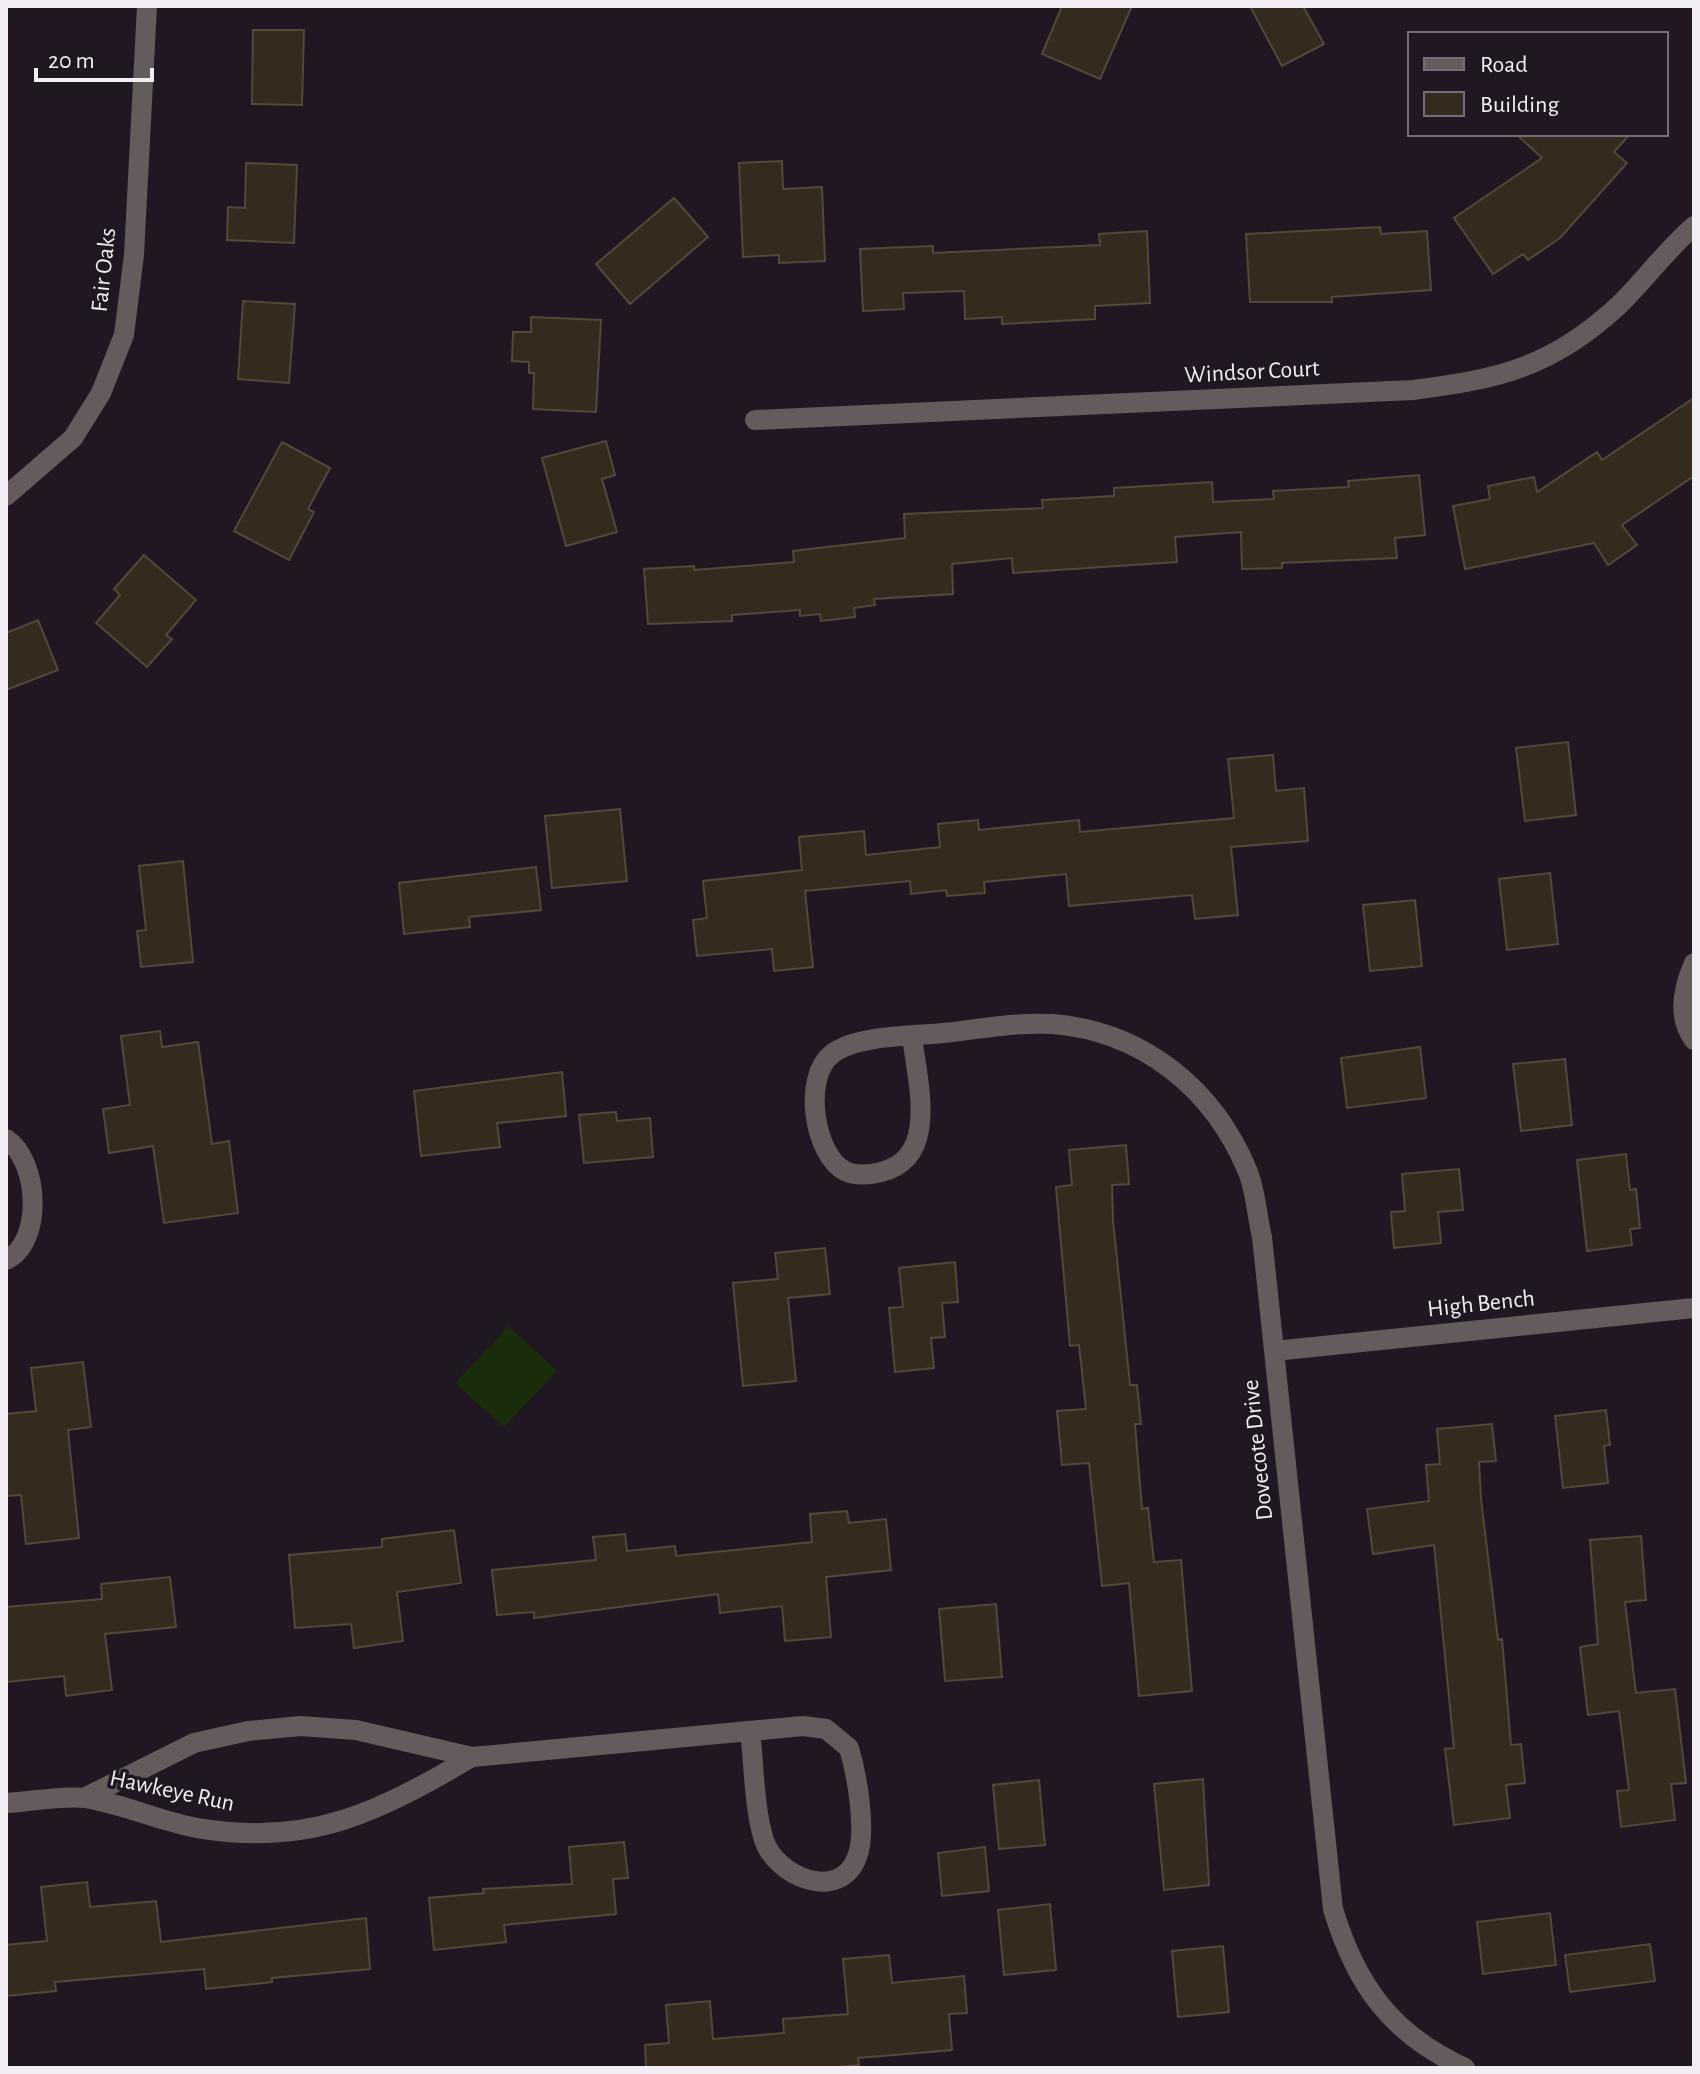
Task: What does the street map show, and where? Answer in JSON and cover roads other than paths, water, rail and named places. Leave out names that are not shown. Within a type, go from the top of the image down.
[{"type":"street","name":"Fair Oaks","points":[[6,496],[73,438],[101,393],[124,335],[134,255],[147,6]]},
{"type":"street","name":"Windsor Court","points":[[755,420],[1413,390],[1479,382],[1529,368],[1574,342],[1619,305],[1694,226]]},
{"type":"street","points":[[1694,963],[1683,989],[1684,1014],[1694,1040]]},
{"type":"street","name":"Dovecote Drive","points":[[912,1036],[920,1114],[913,1153],[898,1168],[874,1174],[848,1173],[829,1160],[820,1141],[816,1104],[819,1071],[831,1054],[856,1043],[912,1036],[1051,1024],[1095,1030],[1137,1046],[1174,1069],[1205,1099],[1230,1136],[1249,1175],[1262,1237],[1333,1909],[1345,1948],[1380,2007],[1418,2041],[1465,2068]]},
{"type":"street","points":[[6,1139],[23,1157],[33,1222],[30,1237],[21,1250],[6,1260]]},
{"type":"street","name":"High Bench","points":[[1274,1351],[1694,1308]]},
{"type":"street","name":"Hawkeye Run","points":[[84,1798],[194,1743],[248,1731],[300,1726],[356,1730],[472,1757],[803,1726],[826,1729],[849,1748],[861,1834],[858,1855],[850,1871],[836,1879],[797,1878],[773,1857],[764,1839],[750,1731]]},
{"type":"street","name":"Hawkeye Run","points":[[6,1803],[84,1798],[203,1829],[260,1833],[319,1827],[370,1813],[472,1757]]}]
